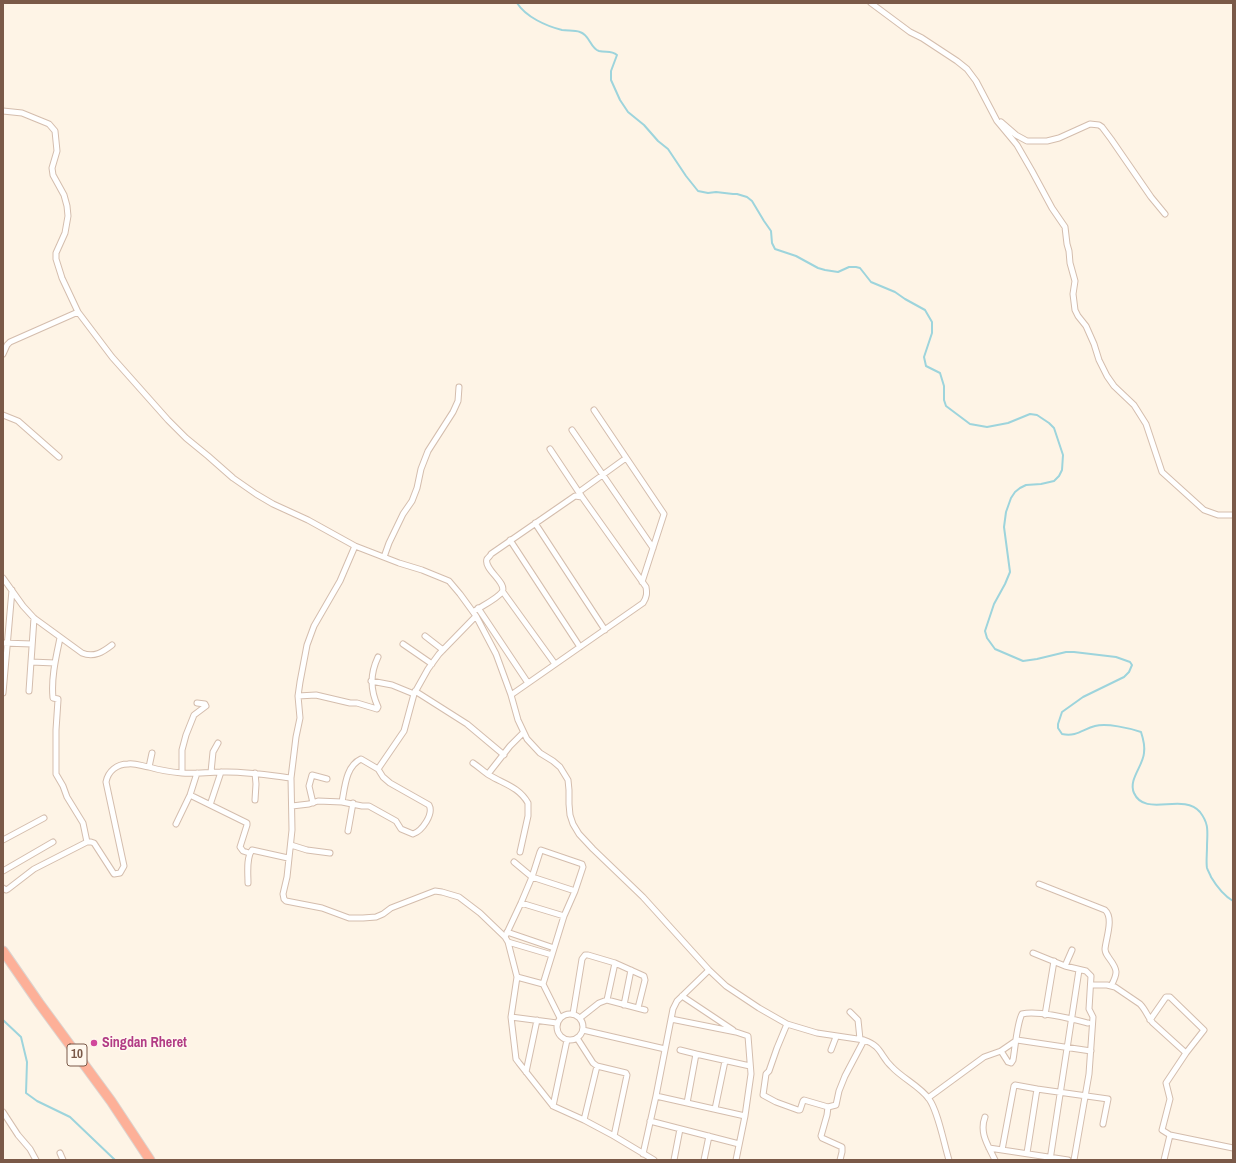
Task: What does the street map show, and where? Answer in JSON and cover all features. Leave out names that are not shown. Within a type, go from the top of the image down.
[{"type":"highway","name":"10","points":[[3,951],[111,1102],[150,1160]]},
{"type":"street","points":[[870,3],[910,32],[950,56],[967,69],[976,81],[995,116],[1017,145],[1064,227],[1070,263],[1075,281],[1073,294],[1075,310],[1086,326],[1105,372],[1114,386],[1134,406],[1146,424],[1162,472],[1204,510],[1218,515],[1233,515]]},
{"type":"street","points":[[3,111],[22,114],[49,124],[55,131],[57,151],[52,168],[53,175],[68,206],[65,234],[56,253],[56,259],[62,278],[78,312],[112,357],[168,420],[233,478],[273,504],[308,520],[355,546],[449,581],[474,614],[496,654],[511,695],[518,720],[526,739],[540,753],[560,767],[568,780],[570,815],[579,834],[643,897],[709,970],[726,986],[759,1008],[787,1024],[816,1034],[872,1042],[892,1068],[928,1098],[934,1108],[949,1160]]},
{"type":"street","points":[[995,116],[1016,135],[1027,141],[1047,141],[1059,138],[1090,124],[1099,125],[1111,138],[1151,197],[1165,214]]},
{"type":"street","points":[[3,354],[10,342],[78,312]]},
{"type":"street","points":[[384,557],[389,542],[403,514],[412,501],[417,488],[421,468],[428,451],[458,402],[459,387]]},
{"type":"street","points":[[594,410],[664,514],[642,582]]},
{"type":"street","points":[[3,415],[18,421],[59,457]]},
{"type":"street","points":[[572,430],[653,548]]},
{"type":"street","points":[[511,695],[643,603],[647,592],[646,587],[582,498],[550,449]]},
{"type":"street","points":[[578,492],[626,458]]},
{"type":"street","points":[[378,769],[404,731],[414,693],[432,664],[478,608],[498,596],[504,589],[487,562],[491,554],[570,498],[575,496],[582,498]]},
{"type":"street","points":[[535,523],[605,630]]},
{"type":"street","points":[[510,540],[580,647]]},
{"type":"street","points":[[355,546],[340,580],[314,626],[307,645],[298,696],[300,718],[291,778],[292,830],[287,877],[283,894],[284,900],[322,908],[349,918],[363,918],[376,917],[383,914],[390,908],[435,891],[442,892],[459,897],[506,934],[554,948]]},
{"type":"street","points":[[3,578],[23,606],[34,618],[82,653],[93,656],[112,645]]},
{"type":"street","points":[[3,693],[6,643],[12,590]]},
{"type":"street","points":[[502,592],[555,664]]},
{"type":"street","points":[[478,608],[528,683]]},
{"type":"street","points":[[29,691],[34,618]]},
{"type":"street","points":[[425,636],[443,650]]},
{"type":"street","points":[[60,638],[55,663],[53,696],[53,698],[58,699],[56,774],[67,797],[83,823],[87,842]]},
{"type":"street","points":[[6,643],[32,644]]},
{"type":"street","points":[[403,644],[432,664]]},
{"type":"street","points":[[298,696],[316,695],[350,703],[357,703],[377,709],[378,706],[373,694],[371,682],[378,657]]},
{"type":"street","points":[[31,662],[55,663]]},
{"type":"street","points":[[371,682],[392,685],[414,693],[467,724],[504,755]]},
{"type":"street","points":[[182,773],[182,750],[185,738],[194,715],[206,706],[205,704],[197,703]]},
{"type":"street","points":[[488,774],[523,733]]},
{"type":"street","points":[[211,772],[213,752],[218,743]]},
{"type":"street","points":[[149,768],[152,753]]},
{"type":"street","points":[[292,806],[318,801],[353,803],[362,806],[370,806],[396,821],[402,829],[411,833],[416,833],[421,829],[430,811],[429,805],[390,783],[383,777],[378,769],[361,759],[353,766],[347,779],[342,802]]},
{"type":"street","points":[[474,763],[488,774],[520,792],[528,802],[528,816],[520,852]]},
{"type":"street","points":[[3,888],[6,890],[8,889],[34,869],[87,842],[94,843],[114,874],[120,872],[124,868],[106,785],[109,774],[114,768],[120,765],[128,764],[182,773],[255,773],[291,778]]},
{"type":"street","points":[[210,805],[221,772]]},
{"type":"street","points":[[176,824],[190,795],[197,773]]},
{"type":"street","points":[[255,773],[255,800]]},
{"type":"street","points":[[313,803],[309,786],[312,775],[327,779]]},
{"type":"street","points":[[190,795],[247,823],[240,847],[243,851],[249,853],[252,850],[288,858]]},
{"type":"street","points":[[348,831],[353,803]]},
{"type":"street","points":[[3,840],[44,818]]},
{"type":"street","points":[[3,871],[53,842]]},
{"type":"street","points":[[291,845],[307,850],[330,853]]},
{"type":"street","points":[[560,1018],[543,984],[564,916],[575,890],[583,865],[544,851],[540,852],[532,877],[506,934],[516,977],[510,1017],[516,1059],[553,1106],[614,1136],[654,1160]]},
{"type":"street","points":[[248,883],[249,853]]},
{"type":"street","points":[[514,862],[532,877],[575,890]]},
{"type":"street","points":[[1039,884],[1108,912],[1109,926],[1106,952],[1117,971],[1111,986]]},
{"type":"street","points":[[521,903],[564,916]]},
{"type":"street","points":[[508,942],[552,955]]},
{"type":"street","points":[[1065,966],[1072,950]]},
{"type":"street","points":[[1033,953],[1065,966],[1086,971],[1090,975],[1091,985],[1089,1009],[1093,1017],[1091,1051],[1089,1074],[1074,1160]]},
{"type":"street","points":[[573,1014],[583,956],[588,955],[615,963],[645,977],[638,1008]]},
{"type":"street","points":[[1045,1014],[1054,961]]},
{"type":"street","points":[[607,1000],[615,963]]},
{"type":"street","points":[[624,1004],[631,970]]},
{"type":"street","points":[[643,1154],[673,1009],[682,996],[709,970]]},
{"type":"street","points":[[1050,1159],[1079,970]]},
{"type":"street","points":[[516,977],[543,984]]},
{"type":"street","points":[[1091,985],[1115,987],[1140,1004],[1144,1008],[1150,1020],[1186,1052]]},
{"type":"street","points":[[682,996],[736,1032]]},
{"type":"street","points":[[1150,1020],[1166,997],[1170,997],[1204,1030],[1186,1052],[1166,1083],[1170,1099],[1162,1130],[1170,1134],[1233,1148]]},
{"type":"street","points":[[580,1018],[600,1003],[607,1000],[645,1010]]},
{"type":"street","points":[[787,1024],[769,1071],[766,1074],[763,1095],[776,1102],[798,1110],[800,1110],[804,1100],[828,1107],[834,1106],[837,1104],[839,1091],[862,1040],[858,1020],[850,1012]]},
{"type":"street","points":[[566,1014],[573,1014],[582,1021],[583,1030],[577,1038],[567,1040],[558,1034],[557,1023],[560,1018],[566,1014]]},
{"type":"street","points":[[1001,1052],[1008,1062],[1011,1063],[1013,1060],[1022,1014],[1045,1014],[1088,1023]]},
{"type":"street","points":[[510,1017],[557,1023]]},
{"type":"street","points":[[671,1019],[736,1032],[748,1036],[751,1074],[745,1116],[736,1160]]},
{"type":"street","points":[[526,1072],[537,1020]]},
{"type":"street","points":[[583,1030],[665,1049]]},
{"type":"street","points":[[831,1050],[836,1037]]},
{"type":"street","points":[[577,1038],[597,1066],[625,1072],[627,1075],[614,1136]]},
{"type":"street","points":[[553,1106],[567,1040]]},
{"type":"street","points":[[928,1098],[984,1057],[1001,1052],[1016,1040],[1091,1051]]},
{"type":"street","points":[[680,1050],[750,1066]]},
{"type":"street","points":[[687,1103],[696,1054]]},
{"type":"street","points":[[715,1110],[725,1060]]},
{"type":"street","points":[[584,1120],[597,1066]]},
{"type":"street","points":[[1002,1150],[1015,1085],[1108,1100],[1103,1124]]},
{"type":"street","points":[[1027,1154],[1037,1089]]},
{"type":"street","points":[[656,1096],[745,1116]]},
{"type":"street","points":[[828,1107],[821,1136],[822,1138],[842,1147],[840,1160]]},
{"type":"street","points":[[3,1112],[18,1135],[30,1149],[36,1160]]},
{"type":"street","points":[[985,1117],[982,1129],[983,1134],[995,1160]]},
{"type":"street","points":[[650,1121],[680,1130],[739,1144]]},
{"type":"street","points":[[674,1160],[680,1130]]},
{"type":"street","points":[[1164,1160],[1170,1134]]},
{"type":"street","points":[[704,1160],[709,1136]]},
{"type":"street","points":[[989,1148],[1050,1159],[1068,1160]]},
{"type":"street","points":[[60,1153],[64,1160]]},
{"type":"waterway","points":[[517,3],[531,17],[549,26],[562,30],[580,32],[586,36],[599,51],[617,55],[611,71],[611,80],[620,100],[628,112],[644,125],[658,141],[668,149],[698,191],[708,193],[716,192],[737,194],[747,197],[752,201],[771,231],[772,243],[775,249],[796,256],[818,268],[825,270],[838,272],[849,267],[860,268],[871,282],[895,292],[925,310],[932,322],[932,333],[924,357],[926,366],[940,373],[944,386],[944,400],[946,406],[970,424],[987,427],[1008,423],[1030,414],[1037,415],[1054,428],[1063,455],[1062,470],[1054,481],[1026,485],[1015,492],[1011,498],[1006,512],[1004,527],[1010,572],[994,604],[985,631],[987,638],[995,649],[1023,661],[1066,652],[1074,652],[1116,657],[1130,662],[1132,665],[1129,672],[1124,677],[1083,697],[1062,712],[1058,728],[1062,734],[1067,735],[1076,734],[1091,727],[1100,725],[1118,726],[1141,732],[1144,753],[1134,778],[1134,793],[1139,800],[1147,804],[1184,804],[1193,806],[1200,812],[1207,825],[1207,868],[1218,887],[1233,901]]},
{"type":"waterway","points":[[3,1020],[21,1037],[27,1062],[26,1093],[37,1101],[70,1117],[115,1160]]},
{"type":"place","name":"Singdan Rheret","points":[[94,1043]]}]
